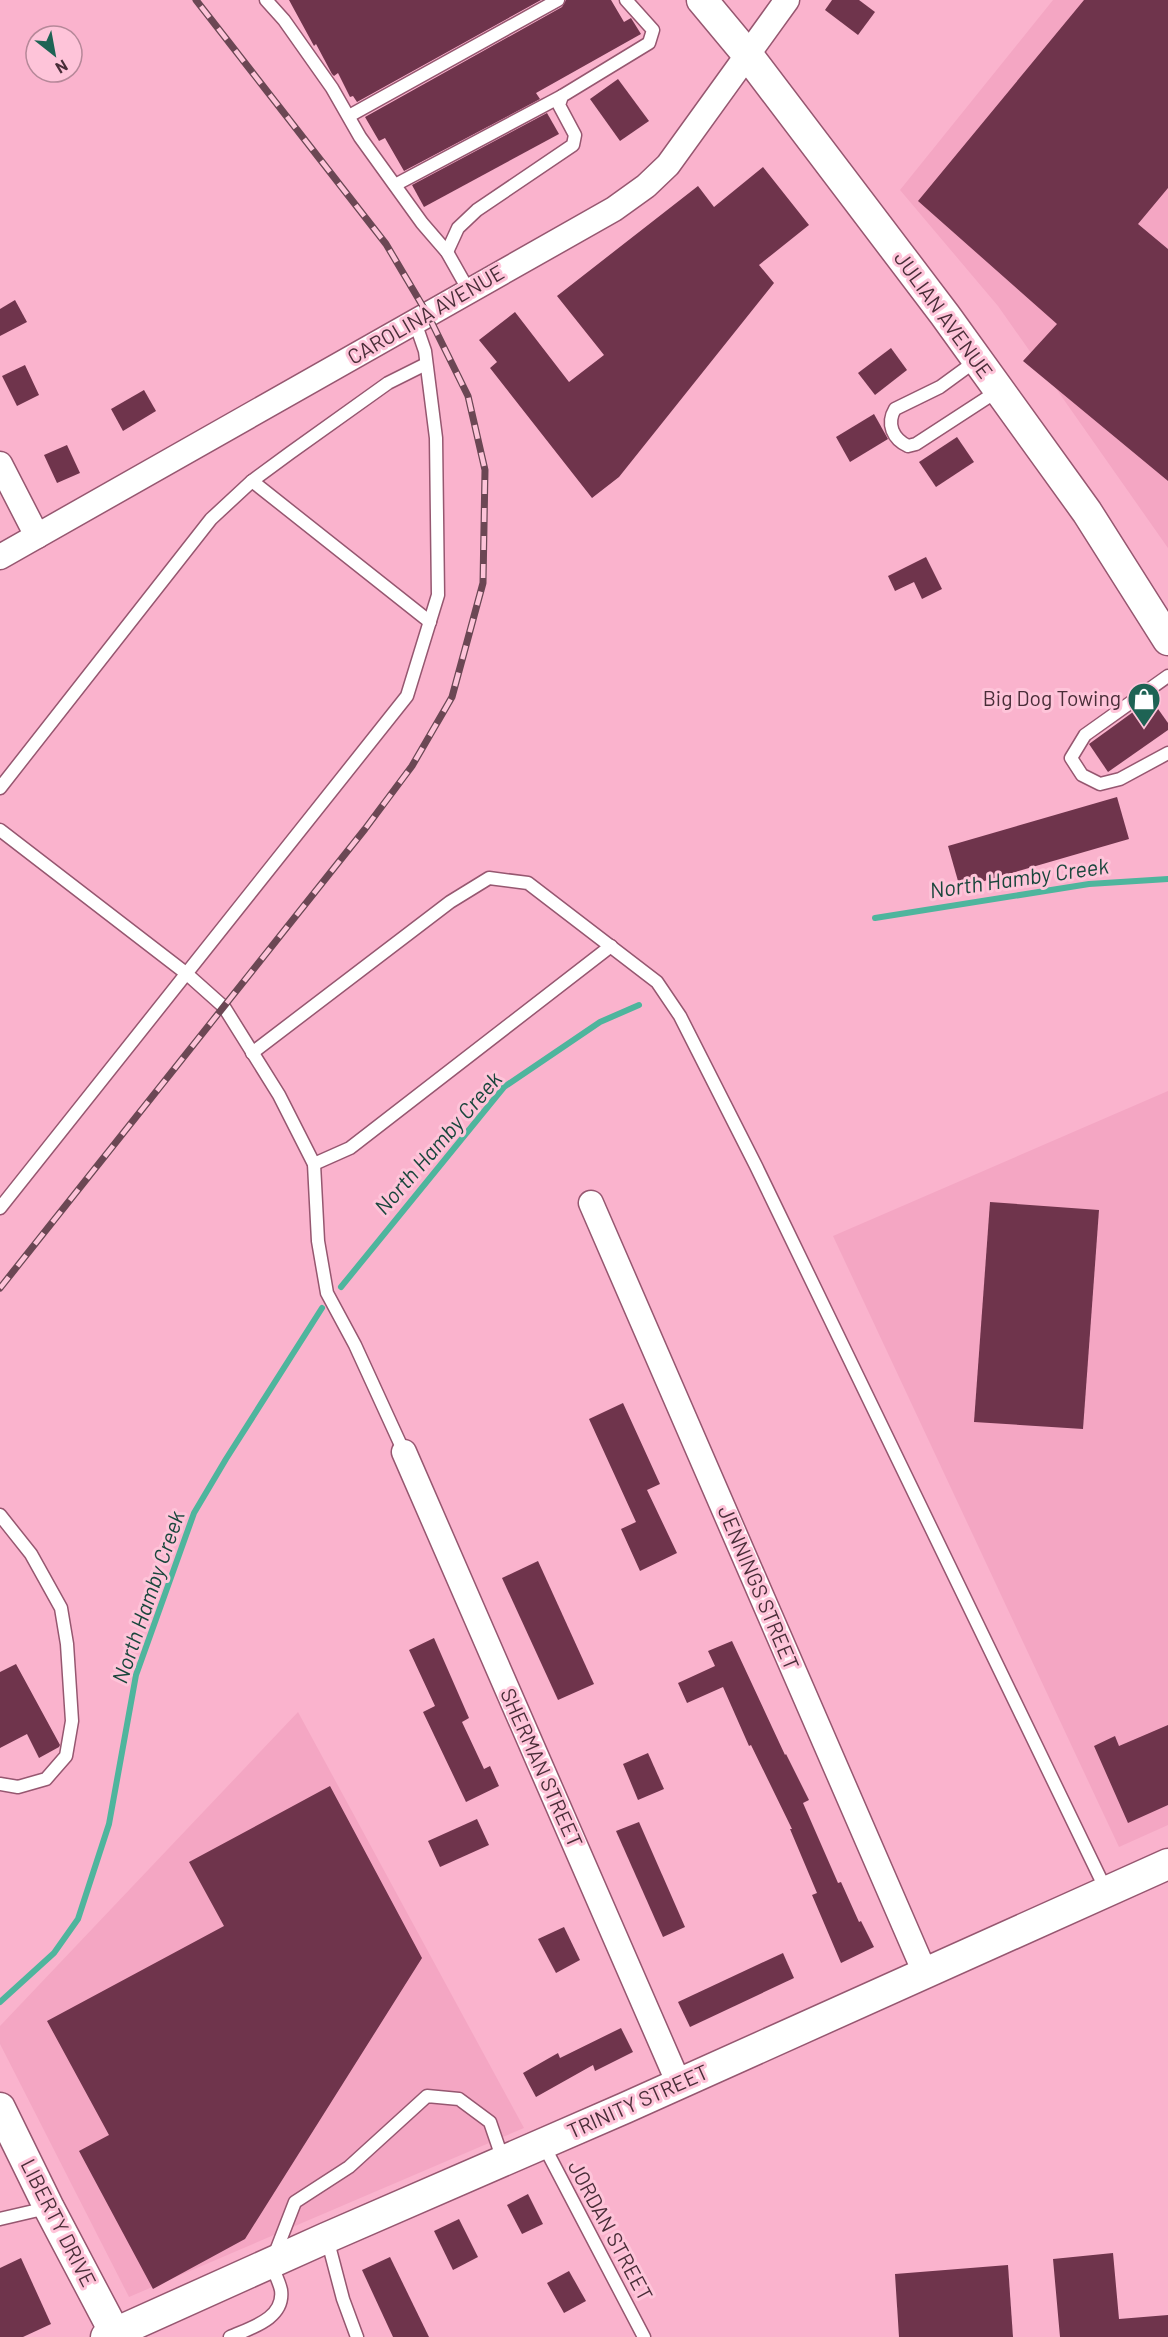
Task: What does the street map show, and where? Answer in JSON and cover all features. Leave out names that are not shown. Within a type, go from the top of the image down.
[{"type":"street","name":"JULIAN AVENUE","points":[[702,0],[747,54],[999,390],[1087,512],[1168,640]]},
{"type":"street","name":"CAROLINA AVENUE","points":[[0,556],[614,209],[646,186],[668,165],[787,0]]},
{"type":"street","points":[[0,464],[37,536]]},
{"type":"street","name":"JENNINGS STREET","points":[[591,1203],[925,1973]]},
{"type":"street","name":"SHERMAN STREET","points":[[404,1452],[679,2084]]},
{"type":"street","name":"TRINITY STREET","points":[[113,2336],[326,2238],[679,2084],[1168,1864]]},
{"type":"street","name":"LIBERTY DRIVE","points":[[0,2108],[113,2336]]},
{"type":"lane","points":[[266,0],[284,20],[332,88],[360,136],[422,223],[447,252],[469,291]]},
{"type":"lane","points":[[349,117],[558,0]]},
{"type":"lane","points":[[395,185],[562,96],[650,43],[653,30],[626,0]]},
{"type":"lane","points":[[447,252],[458,228],[477,210],[573,145],[575,135],[559,105],[562,96]]},
{"type":"lane","points":[[0,1208],[407,696],[438,595],[436,438],[425,351],[415,322]]},
{"type":"lane","points":[[977,360],[940,387],[894,409],[890,426],[900,442],[908,446],[916,444],[999,390]]},
{"type":"lane","points":[[0,788],[211,519],[252,481],[388,383],[426,364]]},
{"type":"lane","points":[[252,481],[430,622]]},
{"type":"lane","points":[[1168,676],[1085,735],[1071,758],[1082,775],[1100,784],[1120,779],[1168,753]]},
{"type":"lane","points":[[0,830],[187,974],[224,1007],[279,1095],[314,1164],[318,1241],[327,1293],[355,1345],[404,1452]]},
{"type":"lane","points":[[252,1053],[450,902],[489,878],[528,883],[657,982],[680,1016],[756,1166],[1107,1892]]},
{"type":"lane","points":[[314,1164],[350,1148],[611,946]]},
{"type":"lane","points":[[0,1515],[31,1554],[62,1608],[67,1644],[72,1721],[66,1756],[46,1779],[18,1787],[0,1784]]},
{"type":"lane","points":[[230,2337],[275,2313],[280,2303],[280,2290],[271,2264],[295,2202],[349,2167],[427,2096],[459,2099],[490,2122],[504,2161]]},
{"type":"lane","name":"JORDAN STREET","points":[[542,2144],[644,2337]]},
{"type":"lane","points":[[0,2219],[49,2208]]},
{"type":"lane","points":[[326,2238],[343,2299],[357,2337]]},
{"type":"shaded area","points":[[1053,0],[1168,0],[1168,548],[998,306],[900,190]]},
{"type":"shaded area","points":[[1168,1091],[1168,1825],[1119,1847],[833,1236]]},
{"type":"shaded area","points":[[298,1712],[524,2128],[129,2297],[0,2044],[0,2026]]},
{"type":"building","points":[[289,0],[541,0],[357,102],[353,96],[350,97],[338,73],[334,76],[332,74]]},
{"type":"building","points":[[566,0],[611,0],[624,22],[631,18],[641,34],[536,93],[540,99],[404,171],[385,138],[379,141],[365,117],[562,7]]},
{"type":"building","points":[[832,0],[859,0],[875,12],[858,35],[825,10]]},
{"type":"building","points":[[1084,0],[1168,0],[1168,188],[1138,224],[1168,249],[1168,481],[1023,361],[1057,324],[918,201]]},
{"type":"building","points":[[618,79],[649,121],[620,141],[590,99]]},
{"type":"building","points":[[547,113],[559,134],[424,207],[412,185]]},
{"type":"building","points":[[763,167],[809,225],[759,265],[774,283],[619,477],[592,498],[490,368],[497,362],[479,340],[515,312],[569,382],[604,355],[557,296],[698,186],[714,207]]},
{"type":"building","points":[[15,300],[27,322],[0,336],[0,309]]},
{"type":"building","points":[[891,348],[907,370],[875,395],[858,373]]},
{"type":"building","points":[[25,365],[39,395],[17,406],[2,376]]},
{"type":"building","points":[[144,390],[156,411],[123,431],[111,409]]},
{"type":"building","points":[[874,414],[888,439],[850,462],[836,437]]},
{"type":"building","points":[[957,437],[974,462],[936,487],[919,462]]},
{"type":"building","points":[[67,445],[80,473],[57,483],[44,455]]},
{"type":"building","points":[[926,557],[942,589],[922,599],[914,582],[895,591],[888,576]]},
{"type":"building","points":[[1151,699],[1168,723],[1168,730],[1108,772],[1089,744]]},
{"type":"building","points":[[1117,797],[1129,839],[960,888],[948,846]]},
{"type":"building","points":[[990,1202],[1099,1210],[1083,1429],[974,1422]]},
{"type":"building","points":[[623,1403],[660,1484],[647,1490],[677,1553],[640,1571],[621,1529],[636,1522],[589,1419]]},
{"type":"building","points":[[538,1561],[594,1684],[558,1700],[502,1578]]},
{"type":"building","points":[[434,1638],[469,1718],[462,1722],[484,1769],[490,1766],[499,1786],[466,1802],[423,1712],[435,1706],[409,1650]]},
{"type":"building","points":[[732,1641],[785,1755],[809,1800],[803,1803],[838,1883],[841,1882],[859,1922],[861,1921],[874,1947],[841,1963],[812,1895],[817,1893],[790,1829],[792,1829],[751,1745],[749,1746],[723,1687],[687,1703],[678,1683],[715,1666],[708,1651]]},
{"type":"building","points":[[16,1664],[60,1745],[39,1758],[27,1734],[0,1748],[0,1672]]},
{"type":"building","points":[[1168,1725],[1168,1805],[1128,1823],[1094,1746],[1115,1736],[1119,1746]]},
{"type":"building","points":[[648,1753],[664,1789],[638,1800],[623,1764]]},
{"type":"building","points":[[330,1786],[422,1958],[245,2239],[153,2289],[79,2151],[109,2135],[47,2021],[224,1926],[189,1862]]},
{"type":"building","points":[[477,1819],[489,1845],[440,1867],[428,1841]]},
{"type":"building","points":[[639,1822],[685,1927],[663,1937],[616,1831]]},
{"type":"building","points":[[564,1927],[580,1960],[556,1973],[538,1939]]},
{"type":"building","points":[[783,1953],[794,1978],[690,2027],[678,2002]]},
{"type":"building","points":[[621,2028],[633,2052],[595,2071],[593,2065],[536,2097],[523,2073],[558,2053],[560,2058]]},
{"type":"building","points":[[528,2194],[543,2224],[522,2234],[507,2205]]},
{"type":"building","points":[[459,2219],[478,2257],[453,2270],[434,2231]]},
{"type":"building","points":[[1113,2253],[1119,2319],[1168,2315],[1168,2337],[1060,2337],[1053,2259]]},
{"type":"building","points":[[390,2257],[429,2337],[393,2337],[362,2270]]},
{"type":"building","points":[[21,2258],[51,2324],[23,2337],[0,2337],[0,2268]]},
{"type":"building","points":[[1008,2265],[1013,2337],[899,2337],[895,2274]]},
{"type":"building","points":[[569,2271],[586,2301],[564,2313],[547,2283]]},
{"type":"waterway","name":"North Hamby Creek","points":[[875,918],[1089,884],[1168,879]]},
{"type":"waterway","name":"North Hamby Creek","points":[[341,1287],[504,1087],[600,1022],[639,1005]]},
{"type":"waterway","name":"North Hamby Creek","points":[[0,2002],[54,1953],[78,1919],[109,1824],[136,1675],[194,1513],[322,1308]]},
{"type":"railway","points":[[0,1288],[365,829],[412,766],[452,697],[483,583],[485,470],[468,396],[428,315],[386,244],[196,0]]},
{"type":"place","name":"Big Dog Towing","points":[[1144,728]]}]
